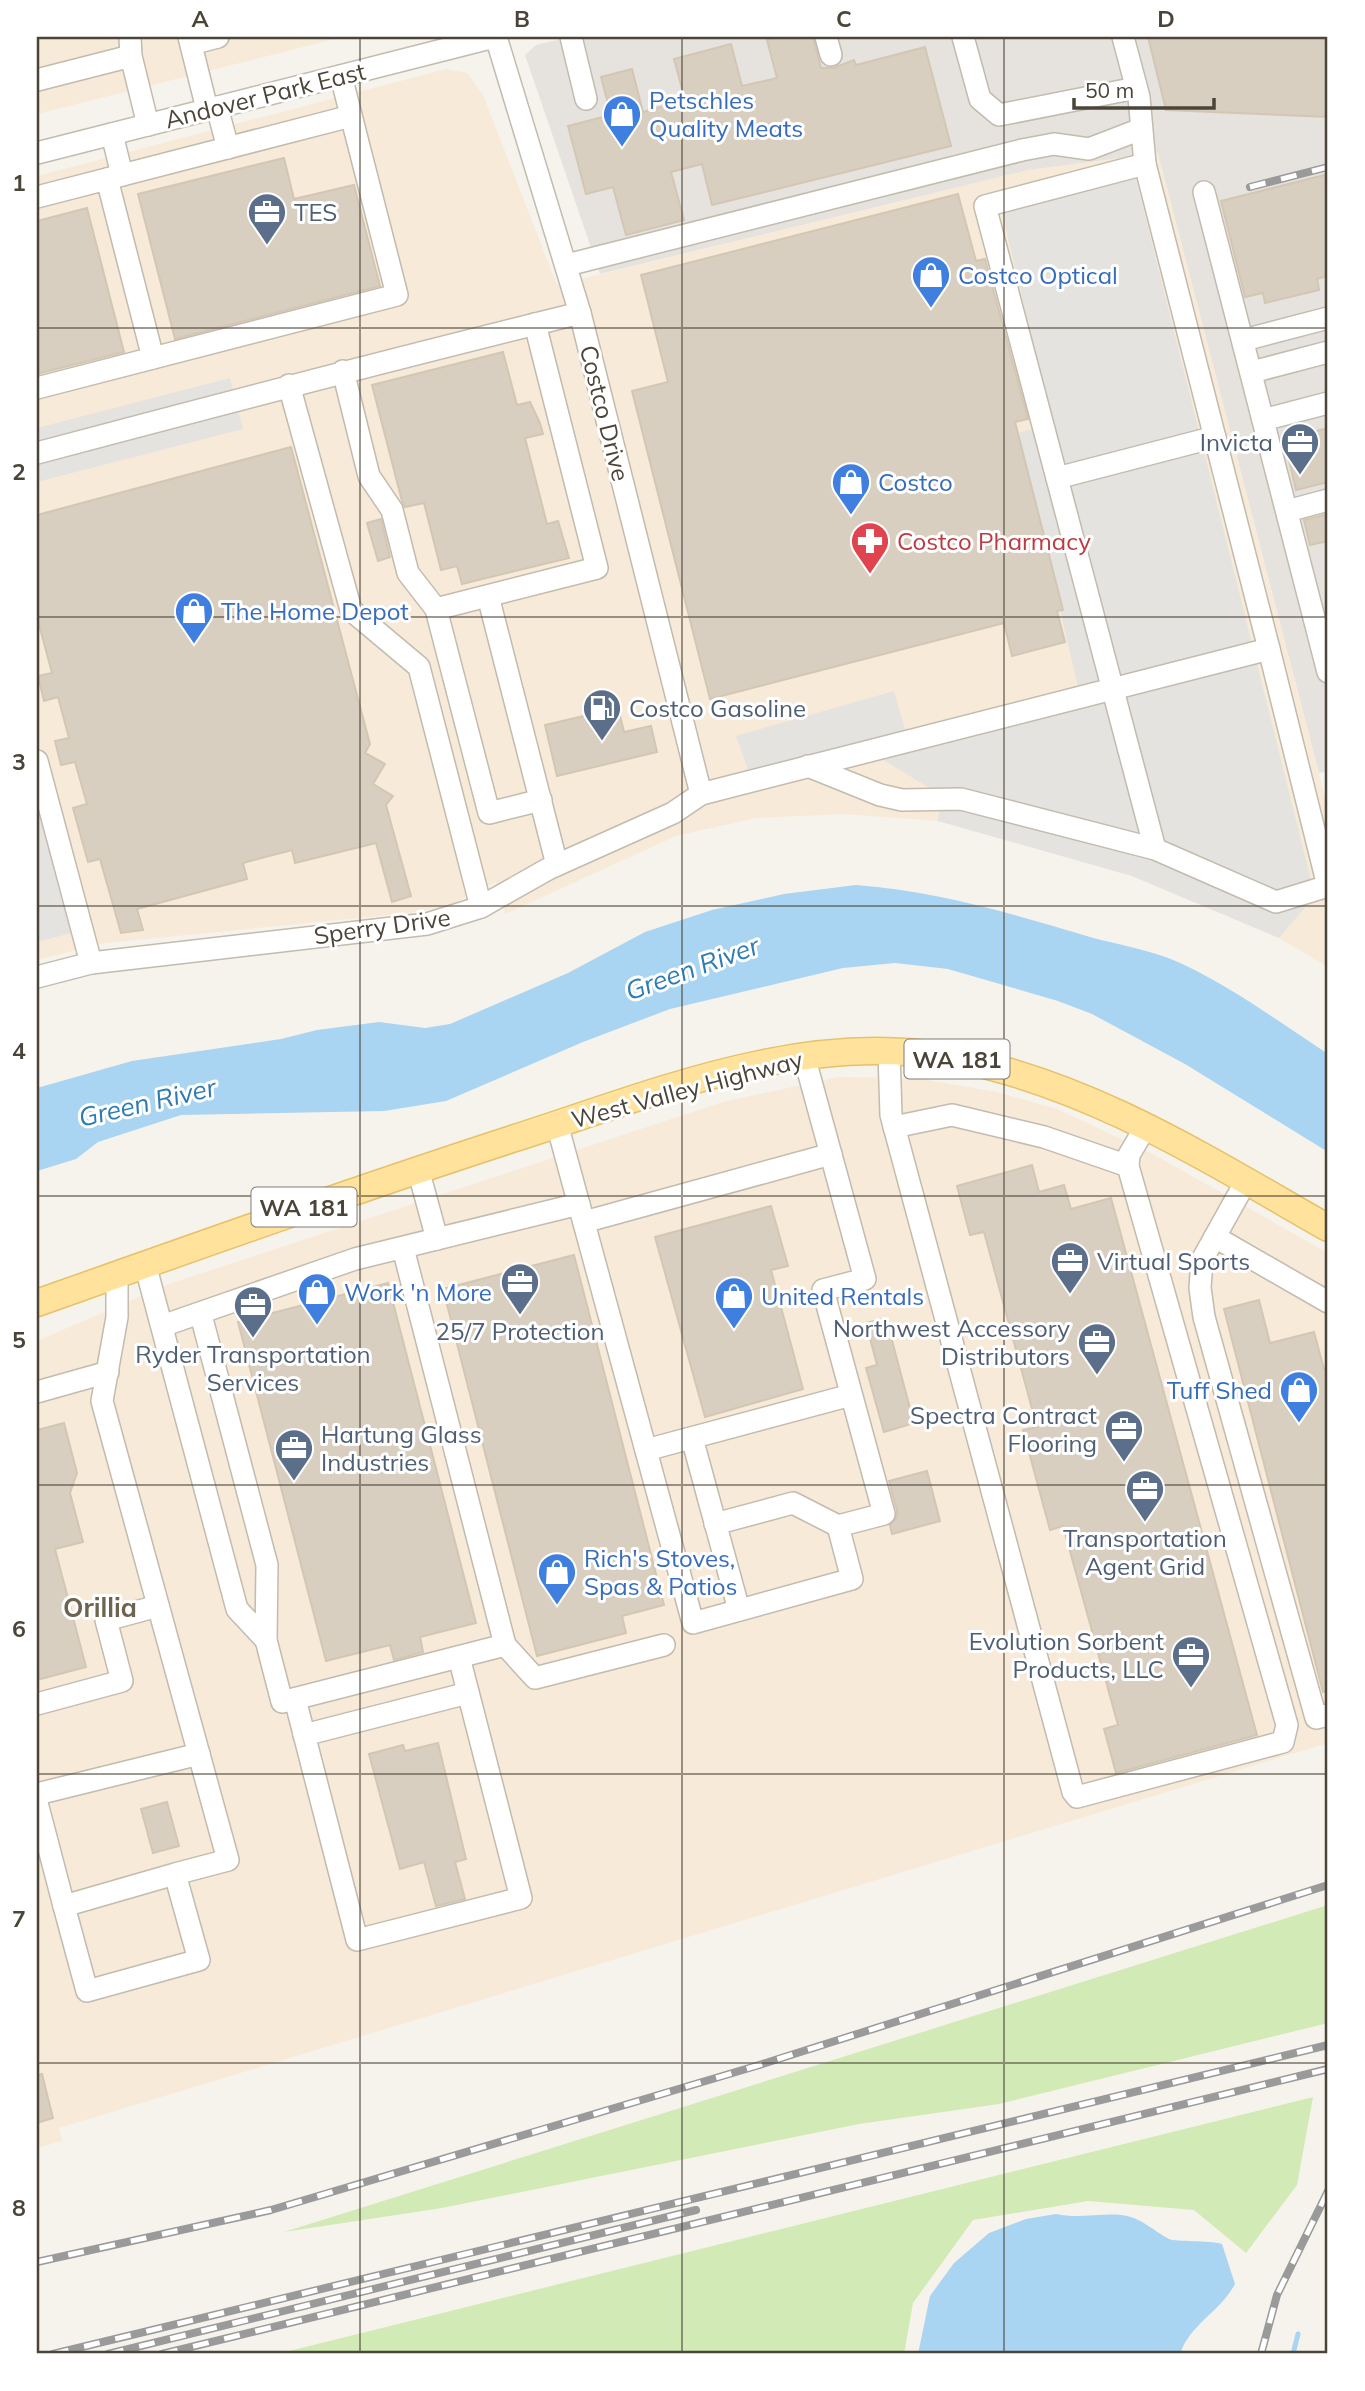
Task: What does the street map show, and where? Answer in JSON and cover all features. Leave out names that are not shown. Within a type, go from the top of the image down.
[{"type":"main road","name":"West Valley Highway","points":[[37,1303],[418,1169],[557,1124],[705,1079],[804,1056],[889,1052],[944,1056],[1021,1075],[1076,1093],[1146,1126],[1328,1228]]},
{"type":"street","points":[[218,37],[190,40],[228,148]]},
{"type":"street","name":"Andover Park East","points":[[37,153],[495,37]]},
{"type":"street","name":"Costco Drive","points":[[495,37],[580,313],[701,794]]},
{"type":"street","points":[[571,37],[586,99]]},
{"type":"street","points":[[963,37],[980,99],[999,115],[1136,88]]},
{"type":"street","points":[[808,766],[880,795],[902,800],[961,799],[1155,849],[1276,902],[1328,886],[1145,164],[1136,88],[1123,37]]},
{"type":"street","points":[[37,80],[130,46],[148,125]]},
{"type":"street","points":[[37,388],[397,295],[341,76]]},
{"type":"street","points":[[37,197],[351,116]]},
{"type":"street","points":[[566,265],[1022,150],[1054,144],[1089,149],[1141,129]]},
{"type":"street","points":[[112,134],[115,177],[153,358]]},
{"type":"street","points":[[1145,164],[985,206],[1155,849]]},
{"type":"street","points":[[1204,192],[1287,511],[1325,643],[1328,671]]},
{"type":"street","points":[[37,453],[343,371],[580,313]]},
{"type":"street","points":[[1244,340],[1328,318]]},
{"type":"street","points":[[436,609],[597,568],[535,324]]},
{"type":"street","points":[[1252,372],[1328,352]]},
{"type":"street","points":[[343,371],[369,476],[391,510],[408,573],[436,609],[489,813],[541,800]]},
{"type":"street","points":[[289,385],[351,610],[419,667],[481,908]]},
{"type":"street","points":[[1263,420],[1328,403]]},
{"type":"street","points":[[1055,469],[1215,437]]},
{"type":"street","points":[[1287,511],[1328,500]]},
{"type":"street","points":[[488,596],[557,865]]},
{"type":"street","name":"Sperry Drive","points":[[37,977],[91,963],[382,927],[427,924],[481,908],[557,865],[673,813],[701,794],[1269,649]]},
{"type":"street","points":[[37,761],[91,963]]},
{"type":"street","points":[[889,1052],[889,1103],[894,1127],[1073,1792],[1077,1797],[1283,1742],[1287,1725],[1128,1166],[1129,1155],[1146,1126]]},
{"type":"street","points":[[715,1524],[793,1503],[838,1527],[884,1514],[823,1290],[865,1279],[804,1056]]},
{"type":"street","points":[[894,1127],[952,1115],[1044,1137],[1128,1166]]},
{"type":"street","points":[[557,1124],[693,1623],[852,1579],[838,1527]]},
{"type":"street","points":[[162,1326],[201,1315],[355,1259],[438,1239],[581,1213],[831,1154]]},
{"type":"street","points":[[418,1169],[438,1239]]},
{"type":"street","points":[[1246,1181],[1202,1260],[1200,1288],[1204,1317],[1316,1718],[1328,1714]]},
{"type":"street","points":[[1215,1237],[1328,1302]]},
{"type":"street","points":[[402,1248],[505,1645],[535,1678],[664,1645]]},
{"type":"street","points":[[145,1264],[237,1609],[266,1640]]},
{"type":"street","points":[[64,1906],[228,1860],[102,1401],[117,1317],[117,1274]]},
{"type":"street","points":[[201,1315],[267,1565],[266,1640],[282,1702],[505,1645]]},
{"type":"street","points":[[37,1392],[108,1372]]},
{"type":"street","points":[[646,1450],[851,1395]]},
{"type":"street","points":[[692,1438],[738,1610]]},
{"type":"street","points":[[37,1704],[122,1681],[106,1620],[158,1606]]},
{"type":"street","points":[[295,1699],[357,1940],[521,1898],[459,1657]]},
{"type":"street","points":[[304,1735],[468,1693]]},
{"type":"street","points":[[37,1794],[199,1754]]},
{"type":"street","points":[[37,1803],[87,1991],[199,1960],[175,1874]]},
{"type":"shaded area","points":[[37,37],[343,37],[37,114]]},
{"type":"shaded area","points":[[570,37],[1328,37],[1328,771],[1319,773],[1158,153],[1028,170],[600,274],[525,55],[536,45]]},
{"type":"shaded area","points":[[446,69],[467,73],[483,95],[557,285],[1028,170],[1158,153],[1328,809],[1328,967],[1279,938],[1132,876],[938,821],[844,814],[756,818],[676,836],[505,914],[496,882],[450,905],[410,913],[105,943],[37,960],[37,176]]},
{"type":"shaded area","points":[[1136,179],[1315,896],[1279,938],[1132,876],[938,821],[941,795],[857,744],[748,770],[736,736],[894,691],[911,750],[1083,708],[1018,433],[1052,423],[1001,209]]},
{"type":"shaded area","points":[[230,378],[243,429],[37,482],[37,428]]},
{"type":"shaded area","points":[[37,752],[83,930],[37,942]]},
{"type":"shaded area","points":[[838,1077],[915,1078],[997,1092],[1057,1109],[1151,1153],[1328,1253],[1328,1743],[59,2128],[62,2141],[37,2148],[37,1341],[172,1283],[723,1102]]},
{"type":"green space","points":[[1328,1905],[1328,2023],[999,2104],[859,2124],[442,2208],[284,2232]]},
{"type":"green space","points":[[1313,2097],[1297,2185],[1246,2253],[1194,2210],[1088,2201],[973,2220],[913,2303],[904,2354],[277,2354]]},
{"type":"water","name":"Green River","points":[[856,885],[916,892],[1003,912],[1157,954],[1217,982],[1328,1054],[1328,1152],[1185,1064],[1092,1014],[1058,1001],[948,969],[895,963],[843,968],[670,1009],[583,1042],[446,1101],[384,1111],[181,1115],[98,1142],[76,1159],[37,1171],[37,1088],[132,1061],[281,1039],[317,1030],[379,1022],[425,1028],[450,1024],[568,973],[645,932],[712,910],[784,894]]},
{"type":"water","points":[[1056,2214],[1128,2216],[1169,2239],[1222,2244],[1235,2284],[1229,2294],[1191,2334],[1180,2354],[918,2354],[930,2296],[954,2263],[989,2233],[1026,2219]]},
{"type":"building","points":[[779,37],[813,37],[821,68],[834,68],[854,60],[856,65],[925,47],[951,146],[712,205],[702,164],[671,172],[684,220],[626,235],[613,187],[586,194],[568,126],[611,115],[601,77],[632,69],[643,112],[685,100],[674,59],[731,44],[742,86],[777,78],[767,40]]},
{"type":"building","points":[[1148,37],[1328,37],[1328,117],[1166,110]]},
{"type":"building","points":[[284,158],[294,199],[354,185],[380,286],[175,339],[138,194]]},
{"type":"building","points":[[1328,174],[1328,276],[1317,279],[1319,290],[1265,303],[1263,293],[1245,297],[1221,201]]},
{"type":"building","name":"Costco","points":[[958,194],[976,261],[985,259],[1028,419],[1015,422],[1063,610],[1057,611],[1065,642],[1012,656],[1004,623],[710,699],[632,391],[668,382],[641,275]]},
{"type":"building","points":[[87,208],[124,352],[37,374],[37,221]]},
{"type":"building","points":[[503,352],[517,405],[530,402],[540,423],[543,434],[525,438],[547,524],[558,521],[569,558],[462,584],[457,566],[441,570],[424,503],[405,507],[402,501],[372,385]]},
{"type":"building","points":[[1328,428],[1328,482],[1296,490],[1284,439]]},
{"type":"building","name":"The Home Depot","points":[[291,447],[370,744],[365,753],[385,764],[373,784],[393,796],[386,805],[411,896],[392,902],[376,843],[295,863],[292,850],[243,863],[247,879],[137,909],[143,930],[121,933],[100,859],[88,862],[73,808],[87,804],[75,762],[61,765],[55,741],[69,738],[58,697],[44,701],[38,676],[52,673],[37,617],[37,515]]},
{"type":"building","points":[[1328,514],[1328,541],[1310,545],[1304,520]]},
{"type":"building","points":[[381,519],[390,557],[378,561],[367,523]]},
{"type":"building","name":"Costco Gasoline","points":[[618,708],[624,732],[651,726],[657,752],[557,776],[545,725]]},
{"type":"building","points":[[1032,1165],[1039,1192],[1064,1185],[1071,1209],[1111,1198],[1257,1735],[1116,1773],[1104,1729],[1118,1725],[1063,1526],[1050,1530],[1023,1430],[1037,1427],[984,1232],[970,1235],[957,1186]]},
{"type":"building","name":"United Rentals","points":[[771,1206],[788,1266],[771,1270],[803,1389],[705,1417],[655,1237]]},
{"type":"building","points":[[574,1255],[664,1605],[622,1616],[626,1633],[537,1656],[443,1289]]},
{"type":"building","points":[[388,1283],[476,1623],[420,1637],[423,1652],[394,1660],[390,1645],[326,1661],[238,1322]]},
{"type":"building","points":[[1259,1300],[1270,1343],[1314,1332],[1324,1369],[1328,1368],[1328,1691],[1323,1692],[1224,1309]]},
{"type":"building","points":[[886,1318],[914,1423],[884,1432],[866,1368],[877,1365],[866,1323]]},
{"type":"building","points":[[64,1423],[77,1473],[70,1493],[83,1542],[55,1549],[86,1667],[37,1680],[37,1430]]},
{"type":"building","points":[[927,1471],[940,1521],[892,1534],[890,1525],[896,1518],[897,1511],[889,1481]]},
{"type":"building","points":[[438,1743],[466,1859],[455,1862],[465,1899],[436,1906],[424,1862],[400,1869],[369,1754],[403,1745],[405,1751]]},
{"type":"building","points":[[167,1802],[179,1846],[153,1853],[141,1809]]},
{"type":"building","points":[[42,2074],[53,2118],[37,2123],[37,2075]]},
{"type":"waterway","points":[[1293,2354],[1298,2334]]},
{"type":"railway","points":[[1250,187],[1328,167]]},
{"type":"railway","points":[[37,2262],[271,2210],[756,2066],[1328,1885]]},
{"type":"railway","points":[[53,2354],[1328,2045]]},
{"type":"railway","points":[[162,2354],[1328,2069]]},
{"type":"railway","points":[[1261,2354],[1277,2295],[1328,2191]]},
{"type":"railway","points":[[108,2354],[696,2210]]},
{"type":"place","name":"Petschles Quality Meats","points":[[622,148]]},
{"type":"place","name":"TES","points":[[267,246]]},
{"type":"place","name":"Costco Optical","points":[[931,309]]},
{"type":"place","name":"Invicta","points":[[1300,476]]},
{"type":"place","name":"Costco","points":[[851,516]]},
{"type":"place","name":"Costco Pharmacy","points":[[870,575]]},
{"type":"place","name":"The Home Depot","points":[[194,645]]},
{"type":"place","name":"Costco Gasoline","points":[[602,742]]},
{"type":"place","name":"Virtual Sports","points":[[1070,1295]]},
{"type":"place","name":"25/7 Protection","points":[[520,1316]]},
{"type":"place","name":"Work 'n More","points":[[317,1326]]},
{"type":"place","name":"United Rentals","points":[[734,1330]]},
{"type":"place","name":"Ryder Transportation Services","points":[[253,1339]]},
{"type":"place","name":"Northwest Accessory Distributors","points":[[1097,1376]]},
{"type":"place","name":"Tuff Shed","points":[[1299,1424]]},
{"type":"place","name":"Spectra Contract Flooring","points":[[1124,1463]]},
{"type":"place","name":"Hartung Glass Industries","points":[[294,1482]]},
{"type":"place","name":"Transportation Agent Grid","points":[[1145,1523]]},
{"type":"place","name":"Rich's Stoves, Spas & Patios","points":[[557,1606]]},
{"type":"place","name":"Evolution Sorbent Products, LLC","points":[[1191,1689]]},
{"type":"district","name":"Orillia","points":[[100,1607]]}]
